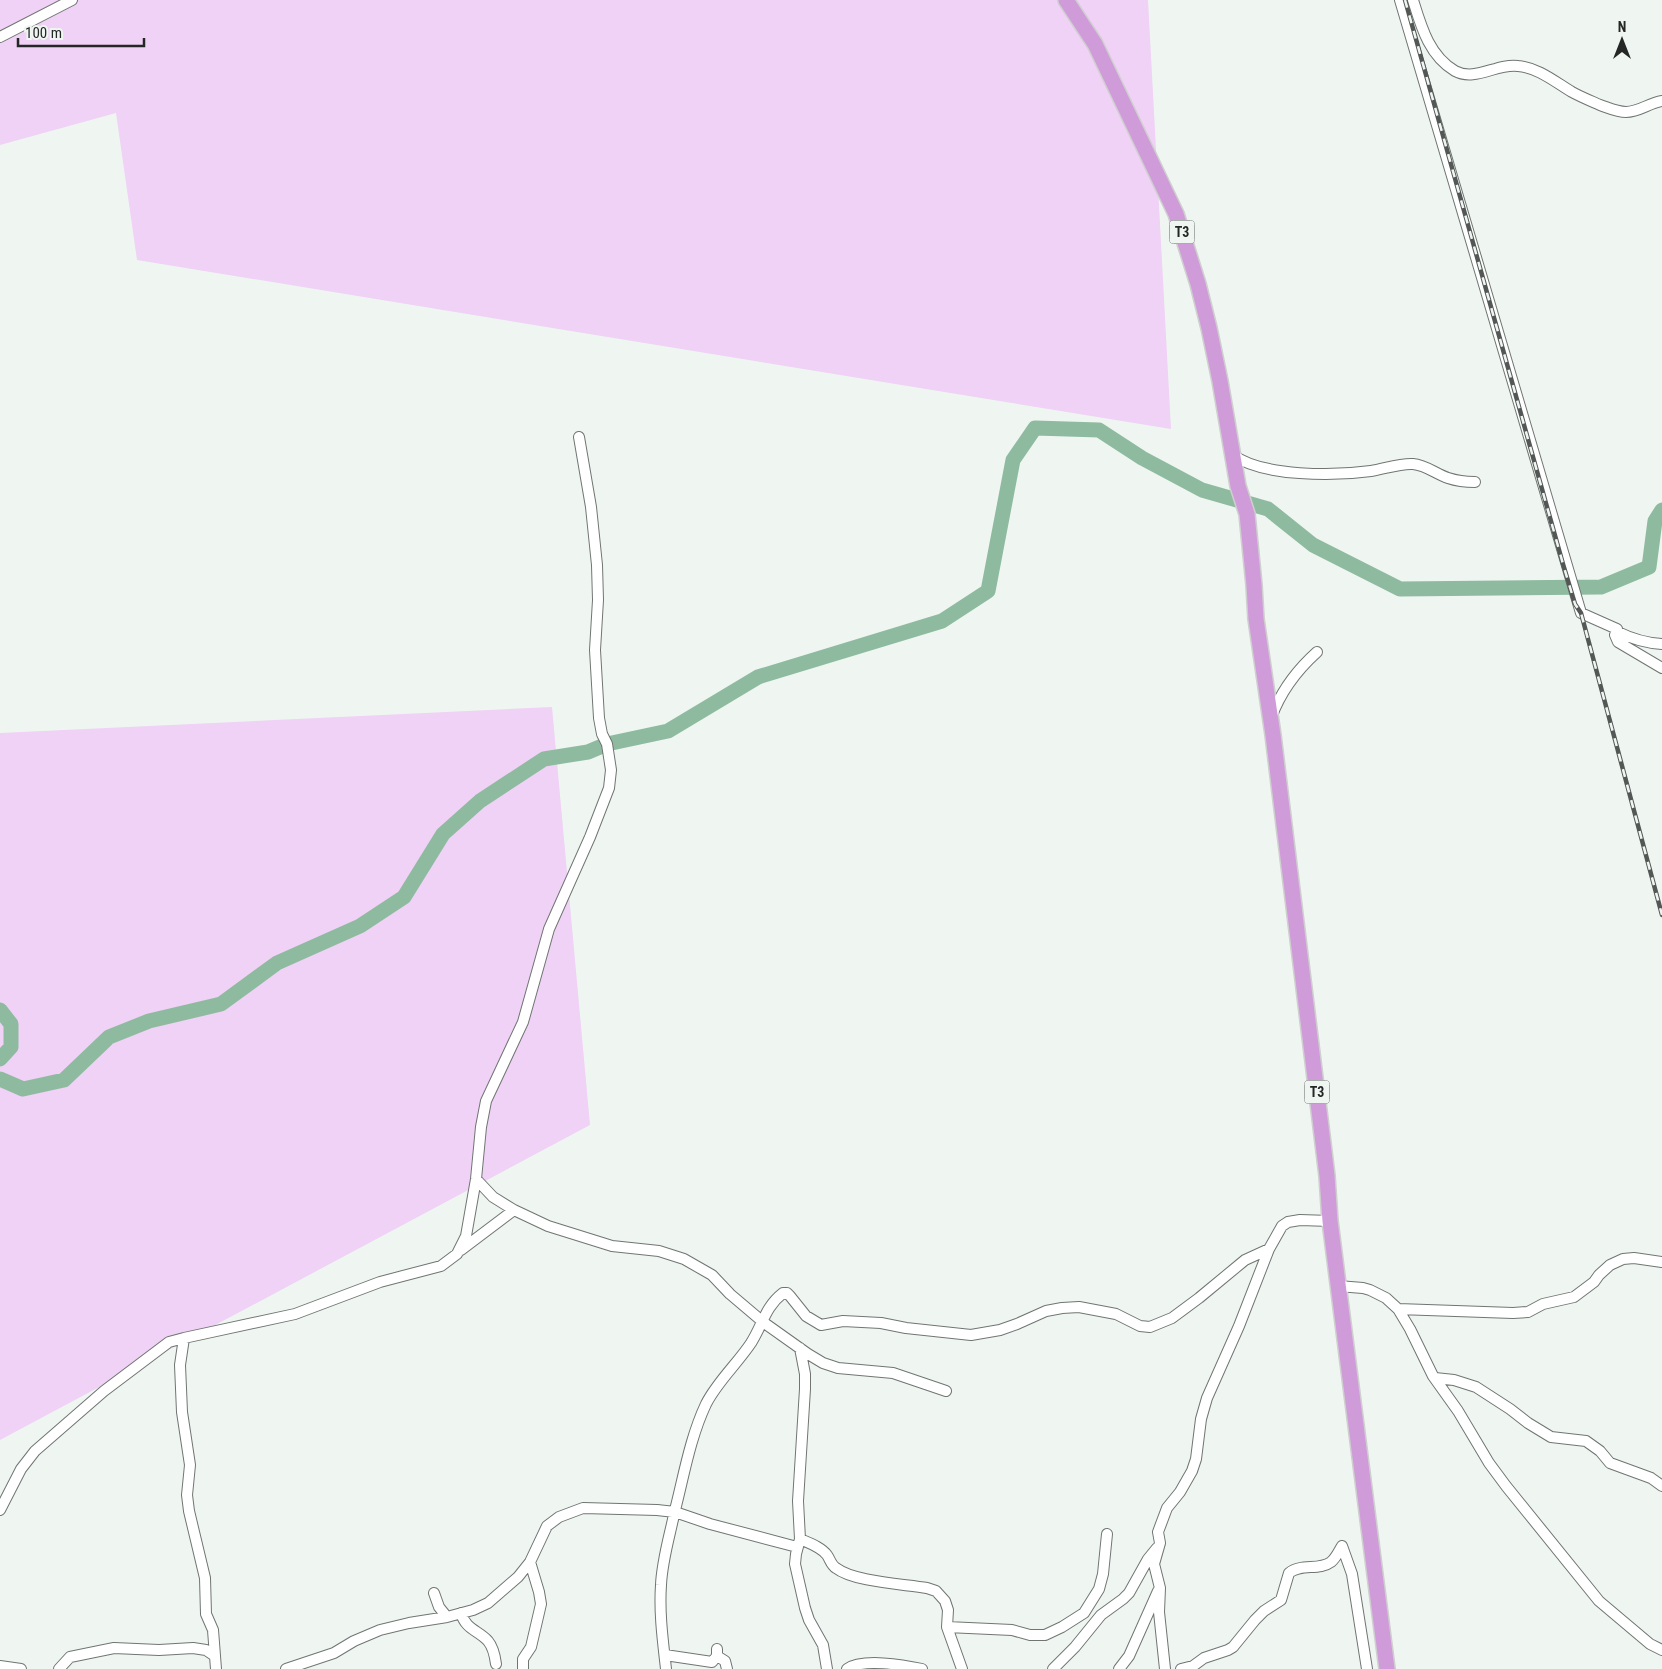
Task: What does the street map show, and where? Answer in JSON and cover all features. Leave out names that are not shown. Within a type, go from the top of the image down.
[{"type":"highway","name":"T3","points":[[1066,0],[1095,44],[1176,214],[1198,284],[1209,328],[1238,486],[1247,514],[1256,619],[1272,727],[1326,1166],[1330,1221],[1364,1471],[1387,1669]]},
{"type":"street","points":[[0,37],[72,0]]},
{"type":"street","points":[[1400,0],[1581,613],[1617,629],[1618,632],[1629,638],[1647,643],[1662,644]]},
{"type":"street","points":[[1413,0],[1428,42],[1434,52],[1446,65],[1462,74],[1477,74],[1505,65],[1530,68],[1574,94],[1622,112],[1635,111],[1662,101]]},
{"type":"street","points":[[457,1254],[466,1236],[476,1179],[481,1127],[486,1101],[524,1022],[549,929],[609,788],[611,770],[608,744],[602,734],[595,650],[598,600],[597,565],[592,507],[579,437]]},
{"type":"street","points":[[1233,455],[1242,462],[1256,466],[1318,474],[1345,474],[1413,464],[1428,468],[1447,478],[1475,482]]},
{"type":"street","points":[[1617,629],[1615,635],[1618,642],[1662,668]]},
{"type":"street","points":[[1272,727],[1271,717],[1282,695],[1297,672],[1317,652]]},
{"type":"street","points":[[476,1179],[493,1197],[514,1210],[548,1226],[612,1246],[659,1252],[684,1259],[712,1274],[730,1294],[763,1322],[823,1363],[838,1368],[893,1373],[946,1391]]},
{"type":"street","points":[[0,1510],[21,1469],[35,1452],[112,1385],[169,1342],[295,1314],[380,1282],[441,1266],[514,1210]]},
{"type":"street","points":[[1165,1669],[1160,1622],[1160,1588],[1154,1564],[1160,1543],[1158,1532],[1167,1508],[1180,1492],[1192,1471],[1196,1459],[1201,1419],[1207,1398],[1239,1326],[1269,1249],[1282,1226],[1288,1222],[1300,1220],[1330,1221]]},
{"type":"street","points":[[666,1669],[661,1586],[669,1534],[687,1459],[705,1406],[719,1384],[751,1343],[763,1322],[769,1306],[783,1292],[790,1296],[809,1319],[821,1324],[842,1321],[881,1323],[906,1328],[970,1335],[1000,1330],[1046,1311],[1062,1308],[1079,1308],[1116,1314],[1135,1324],[1150,1327],[1172,1318],[1245,1260],[1269,1249]]},
{"type":"street","points":[[1398,1309],[1528,1312],[1543,1304],[1574,1297],[1594,1282],[1605,1269],[1617,1261],[1634,1258],[1662,1262]]},
{"type":"street","points":[[1338,1286],[1370,1290],[1386,1298],[1398,1309],[1435,1378],[1458,1411],[1496,1473],[1570,1564],[1582,1582],[1608,1610],[1650,1644],[1662,1650]]},
{"type":"street","points":[[184,1338],[180,1365],[182,1412],[190,1465],[188,1503],[205,1578],[206,1614],[213,1630],[216,1669]]},
{"type":"street","points":[[800,1348],[805,1374],[805,1389],[798,1501],[799,1543],[795,1564],[809,1620],[823,1645],[827,1669]]},
{"type":"street","points":[[1435,1378],[1454,1380],[1476,1387],[1510,1408],[1528,1424],[1551,1437],[1586,1441],[1600,1451],[1610,1464],[1651,1478],[1662,1486]]},
{"type":"street","points":[[286,1669],[334,1653],[354,1641],[380,1630],[447,1617],[488,1602],[509,1586],[530,1562],[547,1526],[558,1517],[583,1508],[675,1512],[728,1529],[820,1548],[827,1554],[835,1568],[863,1578],[936,1591],[945,1601],[948,1610],[947,1626],[962,1669]]},
{"type":"street","points":[[947,1626],[1012,1630],[1030,1635],[1045,1635],[1062,1627],[1084,1613],[1098,1589],[1103,1574],[1108,1534]]},
{"type":"street","points":[[1053,1669],[1075,1647],[1101,1615],[1123,1599],[1160,1543]]},
{"type":"street","points":[[1180,1669],[1193,1666],[1204,1658],[1228,1650],[1264,1612],[1281,1600],[1289,1573],[1298,1568],[1326,1565],[1332,1561],[1342,1546],[1352,1574],[1367,1669]]},
{"type":"street","points":[[523,1669],[523,1658],[531,1646],[541,1604],[540,1592],[530,1562]]},
{"type":"street","points":[[1119,1669],[1130,1656],[1160,1588]]},
{"type":"street","points":[[434,1593],[438,1607],[447,1617]]},
{"type":"street","points":[[461,1613],[464,1623],[488,1640],[492,1647],[496,1664]]},
{"type":"street","points":[[59,1669],[70,1657],[114,1648],[159,1650],[194,1648],[206,1650],[214,1656]]},
{"type":"street","points":[[665,1656],[712,1662],[717,1652],[725,1661],[727,1669]]},
{"type":"street","points":[[847,1669],[857,1664],[867,1664],[902,1665],[922,1669]]},
{"type":"street","points":[[0,1666],[22,1669]]},
{"type":"shaded area","points":[[0,0],[1148,0],[1171,429],[137,260],[116,113],[0,145]]},
{"type":"shaded area","points":[[552,707],[590,1125],[0,1440],[0,733]]},
{"type":"waterway","points":[[0,1079],[23,1089],[64,1080],[109,1037],[149,1021],[221,1004],[277,963],[360,926],[404,897],[443,834],[480,801],[544,759],[588,752],[607,744],[668,731],[758,677],[942,621],[988,591],[1013,460],[1035,428],[1099,430],[1142,458],[1202,490],[1268,509],[1313,545],[1400,589],[1601,587],[1649,567],[1655,521],[1662,510]]},
{"type":"waterway","points":[[0,1010],[11,1024],[11,1047],[0,1059]]},
{"type":"railway","points":[[1405,0],[1563,564],[1575,604],[1581,613],[1662,915]]}]
